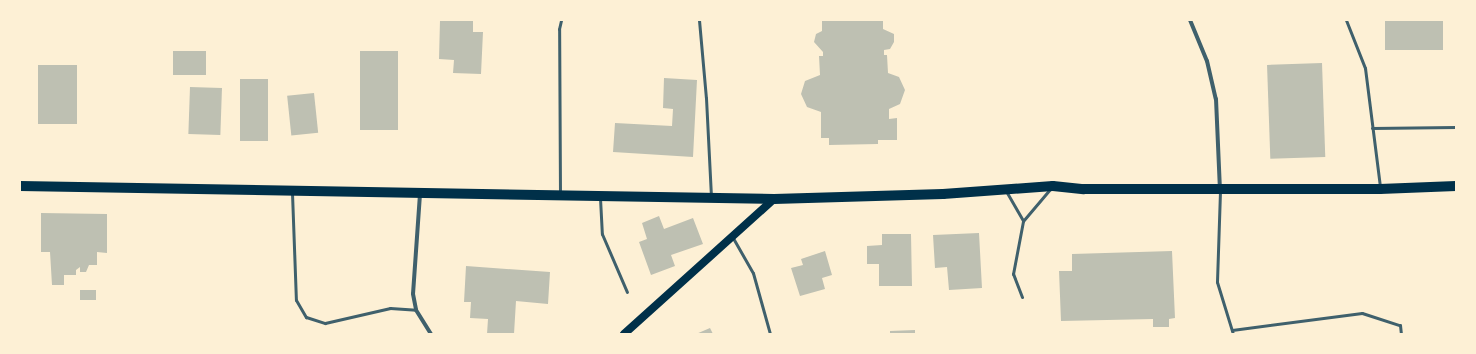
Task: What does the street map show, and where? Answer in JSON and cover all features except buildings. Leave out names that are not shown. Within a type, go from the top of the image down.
[{"type":"main road","points":[[20,186],[774,199],[1053,186],[1084,189],[1380,189],[1456,186]]},
{"type":"main road","points":[[624,334],[774,199]]},
{"type":"street","points":[[1190,20],[1207,61],[1216,99],[1220,189]]},
{"type":"street","points":[[420,192],[413,294],[416,310],[432,334]]},
{"type":"lane","points":[[560,195],[559,29],[561,20]]},
{"type":"lane","points":[[698,20],[706,98],[711,198]]},
{"type":"lane","points":[[1346,20],[1365,68],[1380,189]]},
{"type":"lane","points":[[1372,128],[1456,127]]},
{"type":"lane","points":[[1022,297],[1013,274],[1023,221],[1053,186]]},
{"type":"lane","points":[[1005,189],[1023,221]]},
{"type":"lane","points":[[1220,189],[1217,282],[1233,334]]},
{"type":"lane","points":[[292,191],[296,300],[306,317],[325,322],[390,308],[416,310]]},
{"type":"lane","points":[[600,196],[602,234],[628,292]]},
{"type":"lane","points":[[732,237],[753,273],[770,334]]},
{"type":"lane","points":[[1232,330],[1362,313],[1400,325],[1401,334]]}]
